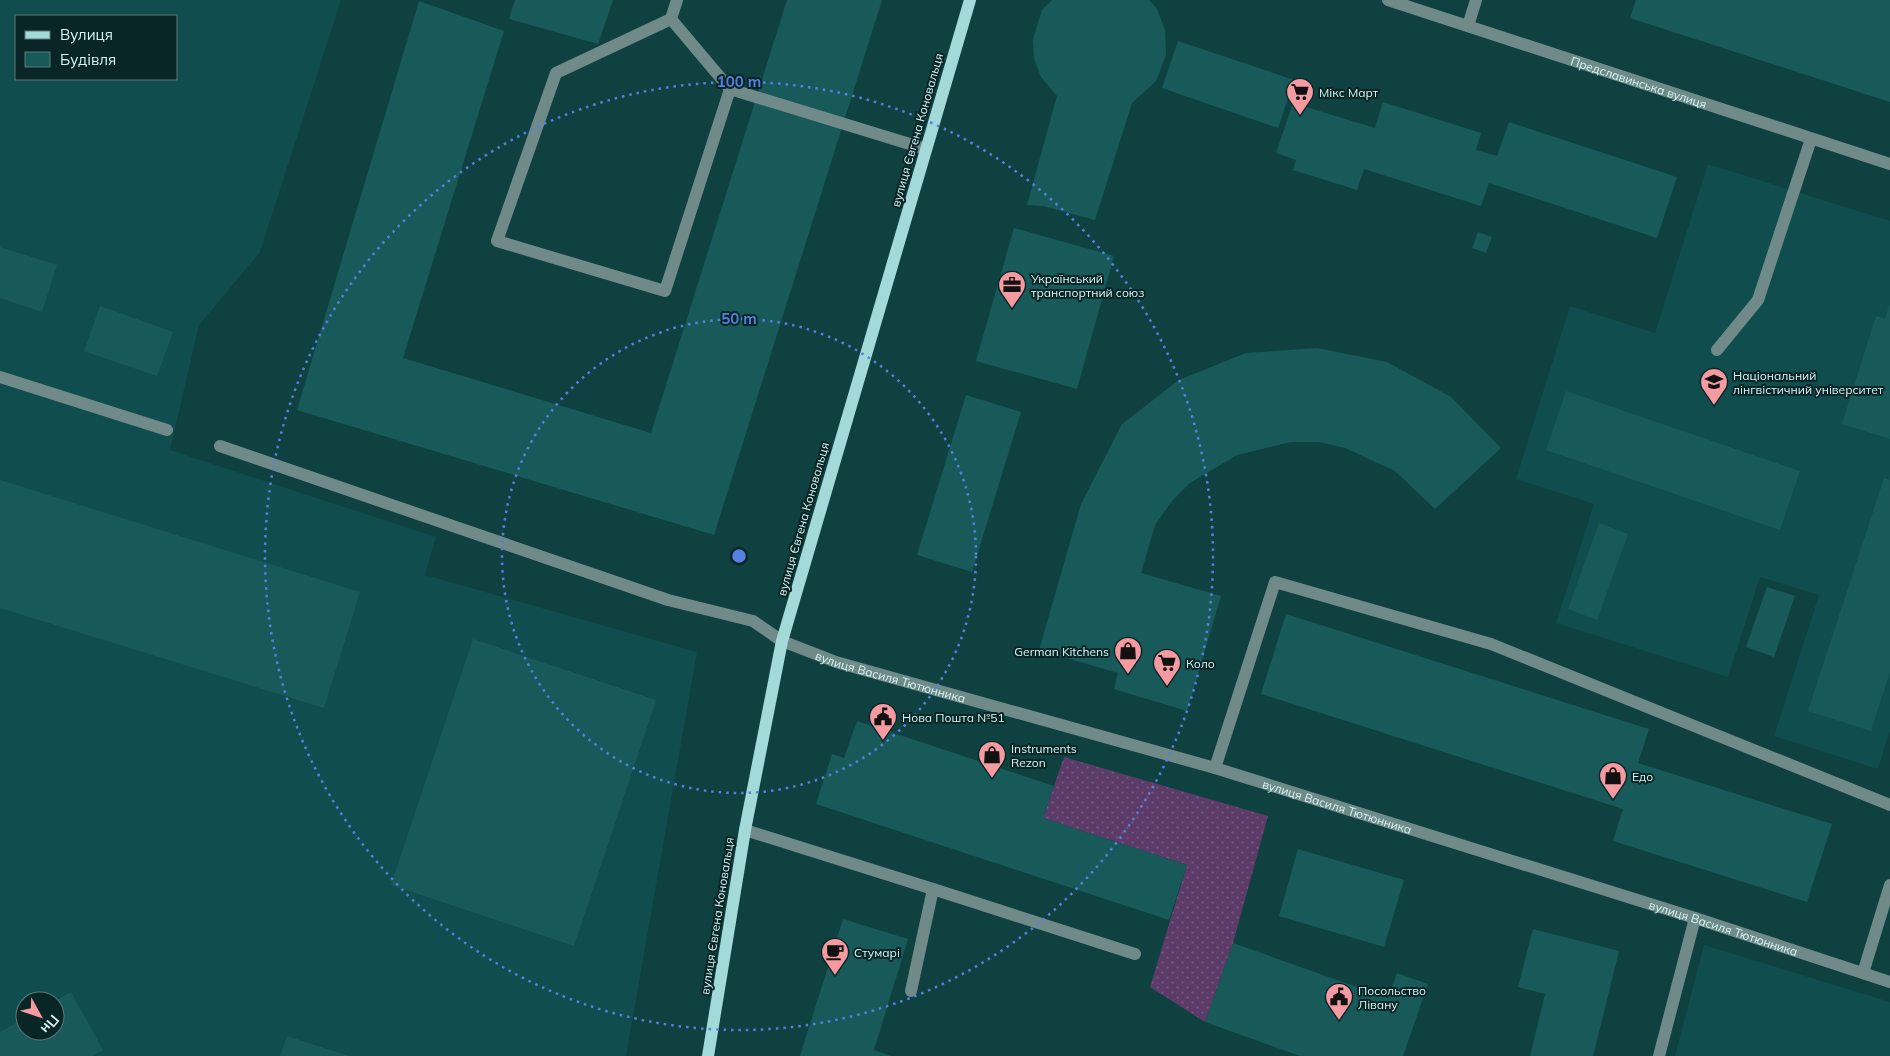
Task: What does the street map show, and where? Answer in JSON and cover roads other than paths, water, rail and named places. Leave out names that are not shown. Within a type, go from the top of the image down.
[{"type":"main road","name":"вулиця Євгена Коновальця","points":[[708,1056],[745,830],[782,641],[970,0]]},
{"type":"street","points":[[677,0],[670,19],[556,73],[497,241],[665,290],[730,89]]},
{"type":"street","name":"Предславинська вулиця","points":[[1388,0],[1890,164]]},
{"type":"street","points":[[1468,26],[1476,0]]},
{"type":"street","points":[[670,19],[730,89],[926,149]]},
{"type":"street","points":[[1717,350],[1758,300],[1811,139]]},
{"type":"street","points":[[0,377],[167,430]]},
{"type":"street","name":"вулиця Василя Тютюнника","points":[[220,446],[668,600],[753,621],[782,641],[836,662],[1215,768],[1695,918],[1890,982]]},
{"type":"street","points":[[1215,768],[1274,582],[1491,644],[1890,804]]},
{"type":"street","points":[[745,830],[1135,954]]},
{"type":"street","points":[[1863,973],[1890,885]]},
{"type":"street","points":[[911,991],[933,889]]},
{"type":"street","points":[[1659,1056],[1695,918]]},
{"type":"place","name":"Мікс Март","points":[[1300,116]]},
{"type":"place","name":"Український транспортний союз","points":[[1012,309]]},
{"type":"place","name":"Національний лінгвістичний університет","points":[[1714,406]]},
{"type":"place","name":"German Kitchens","points":[[1128,675]]},
{"type":"place","name":"Коло","points":[[1167,687]]},
{"type":"place","name":"Нова Пошта №51","points":[[883,741]]},
{"type":"place","name":"Instruments Rezon","points":[[992,779]]},
{"type":"place","name":"Едо","points":[[1613,800]]},
{"type":"place","name":"Стумарі","points":[[835,976]]},
{"type":"place","name":"Посольство Лівану","points":[[1339,1021]]}]
